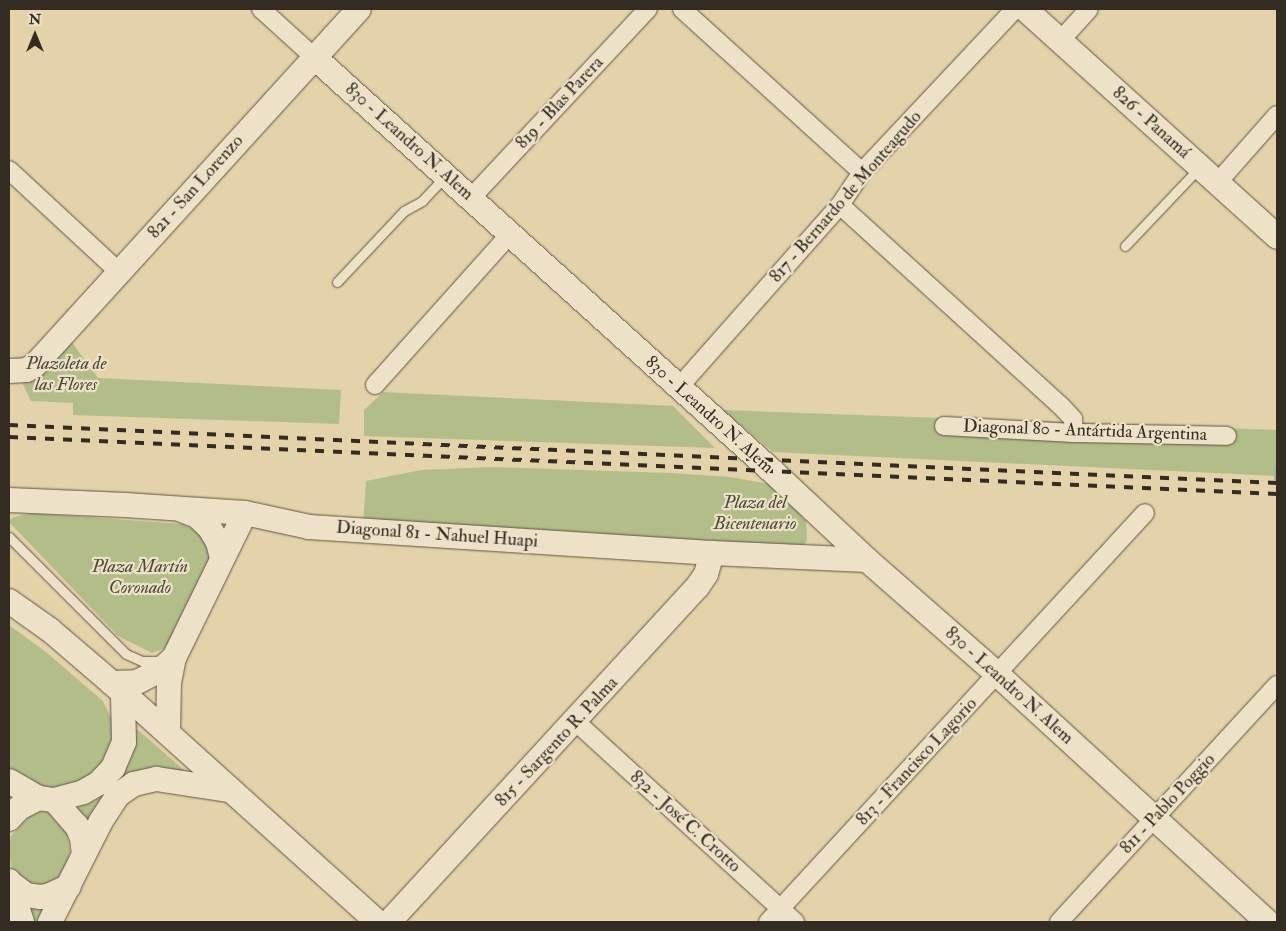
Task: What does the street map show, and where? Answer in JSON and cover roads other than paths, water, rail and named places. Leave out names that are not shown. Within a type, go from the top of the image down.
[{"type":"street","name":"830 - Leandro N. Alem","points":[[261,9],[679,387],[866,560],[997,674],[1268,922]]},
{"type":"street","name":"821 - San Lorenzo","points":[[9,371],[26,370],[35,365],[359,9]]},
{"type":"street","name":"819 - Blas Parera","points":[[471,198],[648,9]]},
{"type":"street","points":[[682,9],[862,172]]},
{"type":"street","name":"817 - Bernardo de Monteagudo","points":[[679,387],[840,205],[862,172],[1015,9]]},
{"type":"street","name":"826 - Panamá","points":[[1024,9],[1277,237]]},
{"type":"street","points":[[1060,41],[1089,9]]},
{"type":"street","points":[[1209,175],[1277,115]]},
{"type":"street","points":[[9,170],[119,272]]},
{"type":"street","points":[[840,205],[1061,406],[1073,419],[1074,433]]},
{"type":"street","points":[[375,385],[510,234]]},
{"type":"street","name":"Diagonal 80 - Antártida Argentina","points":[[944,426],[1074,433],[1227,436]]},
{"type":"street","name":"Diagonal 81 - Nahuel Huapi","points":[[9,500],[245,513],[309,527],[712,553],[866,560]]},
{"type":"street","points":[[181,510],[196,516],[209,528],[218,542],[222,558]]},
{"type":"street","points":[[168,733],[168,682],[174,658],[245,513]]},
{"type":"street","name":"813 - Francisco Lagorio","points":[[768,922],[1145,513]]},
{"type":"street","name":"815 - Sargento R. Palma","points":[[390,922],[576,722],[698,586],[706,574],[712,553]]},
{"type":"street","points":[[9,601],[50,630],[118,689],[228,790],[377,922]]},
{"type":"street","points":[[118,689],[159,671],[174,658]]},
{"type":"street","name":"811 - Pablo Poggio","points":[[1059,922],[1277,685]]},
{"type":"street","points":[[9,819],[19,808],[46,799],[83,792],[100,783],[113,768],[124,742],[118,689]]},
{"type":"street","name":"832 - José C. Crotto","points":[[576,722],[795,922]]},
{"type":"street","points":[[50,922],[107,810],[118,795],[134,784],[156,779],[228,790]]},
{"type":"street","points":[[9,781],[46,799],[77,826],[82,838],[84,854]]},
{"type":"street","points":[[9,881],[26,895],[40,897],[53,894],[68,886]]},
{"type":"street","points":[[9,881],[22,922]]},
{"type":"lane","points":[[337,282],[404,210],[422,201],[446,175]]},
{"type":"lane","points":[[1125,246],[1209,175]]},
{"type":"lane","points":[[9,537],[126,654],[142,661],[152,662],[174,658]]},
{"type":"waterway","points":[[1277,469],[1277,479]]},
{"type":"railway","points":[[9,425],[1277,483]]},
{"type":"railway","points":[[9,437],[1277,494]]},
{"type":"park label","name":"Plazoleta de las Flores","points":[[66,375]]},
{"type":"park label","name":"Plaza del Bicentenario","points":[[755,514]]},
{"type":"park label","name":"Plaza Martín Coronado","points":[[140,578]]}]
